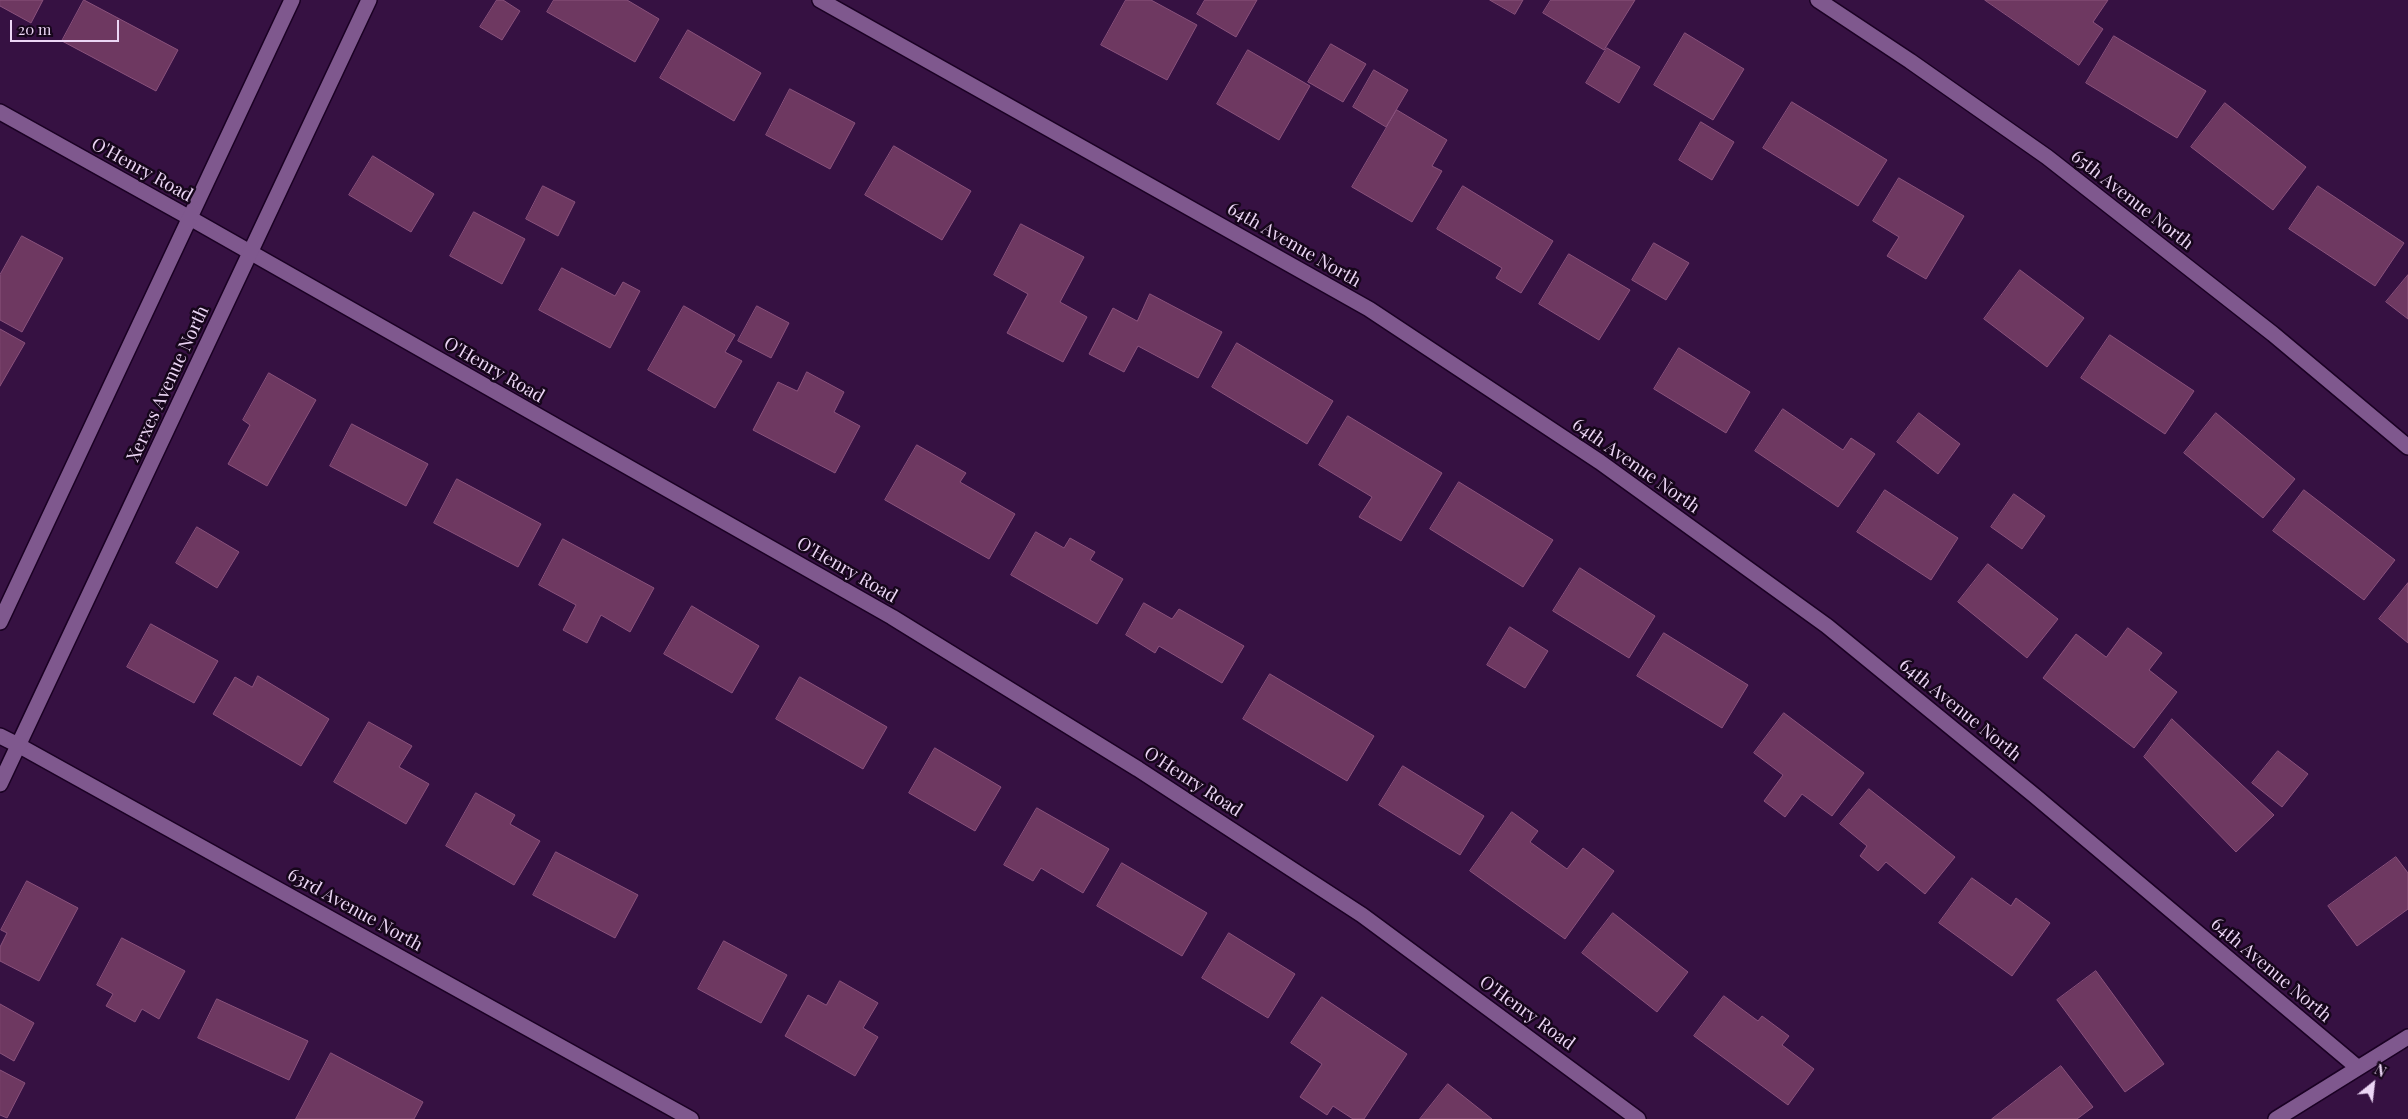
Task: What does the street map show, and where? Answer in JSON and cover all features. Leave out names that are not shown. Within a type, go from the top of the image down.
[{"type":"street","points":[[0,622],[292,0]]},
{"type":"street","name":"Xerxes Avenue North","points":[[0,784],[369,0]]},
{"type":"street","name":"64th Avenue North","points":[[820,0],[1369,309],[1600,462],[1826,626],[2035,796],[2357,1067]]},
{"type":"street","name":"65th Avenue North","points":[[1818,0],[1910,61],[2047,157],[2273,334],[2408,447]]},
{"type":"street","name":"O'Henry Road","points":[[0,112],[892,617],[1138,769],[1362,915],[1638,1119]]},
{"type":"street","name":"63rd Avenue North","points":[[0,736],[691,1119]]},
{"type":"street","points":[[2276,1119],[2408,1037]]},
{"type":"building","points":[[0,0],[43,0],[31,23],[0,6]]},
{"type":"building","points":[[84,0],[178,50],[156,91],[62,41]]},
{"type":"building","points":[[497,0],[503,0],[520,11],[502,40],[480,27]]},
{"type":"building","points":[[554,0],[627,0],[659,19],[635,62],[547,12]]},
{"type":"building","points":[[1126,0],[1151,0],[1197,25],[1167,80],[1101,45]]},
{"type":"building","points":[[1205,0],[1257,0],[1236,37],[1197,14]]},
{"type":"building","points":[[1490,0],[1523,0],[1515,14]]},
{"type":"building","points":[[1551,0],[1635,0],[1604,50],[1543,13]]},
{"type":"building","points":[[1985,0],[2108,0],[2093,22],[2103,29],[2079,65]]},
{"type":"building","points":[[688,30],[761,73],[734,121],[660,78]]},
{"type":"building","points":[[1685,33],[1744,69],[1713,120],[1654,85]]},
{"type":"building","points":[[2114,36],[2206,91],[2177,138],[2086,83]]},
{"type":"building","points":[[1331,44],[1366,64],[1343,102],[1308,82]]},
{"type":"building","points":[[1607,48],[1640,67],[1619,103],[1586,83]]},
{"type":"building","points":[[1248,50],[1310,86],[1279,140],[1217,104]]},
{"type":"building","points":[[1374,70],[1408,90],[1386,127],[1353,107]]},
{"type":"building","points":[[790,89],[855,123],[830,169],[766,135]]},
{"type":"building","points":[[1792,102],[1887,160],[1858,206],[1763,148]]},
{"type":"building","points":[[2225,103],[2306,167],[2273,210],[2191,147]]},
{"type":"building","points":[[1397,110],[1447,140],[1432,166],[1442,171],[1412,222],[1352,187]]},
{"type":"building","points":[[1701,122],[1734,142],[1712,180],[1679,160]]},
{"type":"building","points":[[894,146],[971,191],[942,240],[865,195]]},
{"type":"building","points":[[373,156],[434,194],[411,232],[349,195]]},
{"type":"building","points":[[1899,178],[1964,216],[1926,279],[1887,256],[1899,237],[1873,221]]},
{"type":"building","points":[[543,186],[575,202],[558,236],[526,219]]},
{"type":"building","points":[[1463,186],[1553,241],[1521,293],[1496,278],[1502,268],[1437,229]]},
{"type":"building","points":[[2318,186],[2404,243],[2375,286],[2289,229]]},
{"type":"building","points":[[474,212],[525,239],[502,284],[450,256]]},
{"type":"building","points":[[1021,224],[1084,257],[1060,302],[1087,317],[1063,362],[1007,333],[1028,294],[994,275]]},
{"type":"building","points":[[22,236],[63,258],[22,332],[0,320],[0,275]]},
{"type":"building","points":[[1654,243],[1689,263],[1666,300],[1632,280]]},
{"type":"building","points":[[1569,254],[1630,290],[1599,340],[1539,304]]},
{"type":"building","points":[[562,268],[615,296],[623,282],[640,291],[610,348],[539,310]]},
{"type":"building","points":[[2020,270],[2084,318],[2047,367],[1984,319]]},
{"type":"building","points":[[2408,275],[2408,319],[2386,302]]},
{"type":"building","points":[[1150,294],[1222,332],[1198,378],[1138,346],[1124,372],[1089,354],[1113,308],[1137,321]]},
{"type":"building","points":[[684,306],[735,335],[725,352],[742,361],[715,408],[648,370]]},
{"type":"building","points":[[757,306],[789,323],[771,358],[738,341]]},
{"type":"building","points":[[0,329],[25,343],[0,386]]},
{"type":"building","points":[[2110,335],[2194,391],[2165,434],[2081,378]]},
{"type":"building","points":[[1237,343],[1333,401],[1307,444],[1212,387]]},
{"type":"building","points":[[1679,348],[1750,392],[1726,433],[1654,389]]},
{"type":"building","points":[[807,372],[844,392],[834,412],[860,426],[835,473],[753,430],[778,382],[797,391]]},
{"type":"building","points":[[269,373],[316,400],[267,486],[228,464],[250,425],[243,420]]},
{"type":"building","points":[[1783,409],[1843,450],[1851,438],[1875,454],[1838,507],[1755,451]]},
{"type":"building","points":[[1919,413],[1960,444],[1938,474],[1897,442]]},
{"type":"building","points":[[2216,413],[2295,479],[2263,518],[2184,453]]},
{"type":"building","points":[[1348,416],[1442,473],[1401,541],[1359,517],[1372,497],[1319,465]]},
{"type":"building","points":[[352,424],[428,464],[406,506],[330,466]]},
{"type":"building","points":[[917,445],[966,473],[960,482],[1015,514],[989,559],[885,500]]},
{"type":"building","points":[[457,479],[541,524],[518,567],[434,523]]},
{"type":"building","points":[[1459,482],[1553,540],[1523,587],[1430,529]]},
{"type":"building","points":[[1885,490],[1958,538],[1931,580],[1857,532]]},
{"type":"building","points":[[2304,490],[2395,560],[2364,600],[2273,531]]},
{"type":"building","points":[[2014,494],[2045,516],[2022,549],[1991,527]]},
{"type":"building","points":[[197,527],[239,552],[217,588],[176,563]]},
{"type":"building","points":[[1036,532],[1064,548],[1070,538],[1095,552],[1090,560],[1123,579],[1097,624],[1011,575]]},
{"type":"building","points":[[563,539],[654,588],[630,632],[601,615],[587,643],[563,630],[576,605],[539,585]]},
{"type":"building","points":[[1988,564],[2058,619],[2027,658],[1958,602]]},
{"type":"building","points":[[1580,568],[1655,616],[1629,658],[1553,611]]},
{"type":"building","points":[[2408,583],[2408,643],[2379,619]]},
{"type":"building","points":[[1144,603],[1172,619],[1179,609],[1244,646],[1222,683],[1159,646],[1155,653],[1126,635]]},
{"type":"building","points":[[692,606],[759,646],[732,693],[664,654]]},
{"type":"building","points":[[151,624],[218,661],[194,703],[127,667]]},
{"type":"building","points":[[1510,627],[1548,651],[1525,688],[1487,665]]},
{"type":"building","points":[[2128,628],[2162,653],[2149,670],[2177,692],[2134,748],[2043,678],[2076,634],[2106,657]]},
{"type":"building","points":[[1664,633],[1748,685],[1722,728],[1637,676]]},
{"type":"building","points":[[1270,674],[1374,736],[1347,781],[1243,719]]},
{"type":"building","points":[[258,676],[329,719],[301,766],[213,714],[235,677],[252,687]]},
{"type":"building","points":[[800,677],[887,727],[863,769],[776,719]]},
{"type":"building","points":[[1784,713],[1864,773],[1832,816],[1802,794],[1785,817],[1764,801],[1783,775],[1754,753]]},
{"type":"building","points":[[2172,719],[2274,815],[2236,852],[2144,757]]},
{"type":"building","points":[[369,722],[412,746],[399,767],[429,784],[406,824],[334,782]]},
{"type":"building","points":[[935,748],[1001,787],[975,831],[909,793]]},
{"type":"building","points":[[2278,751],[2308,774],[2282,807],[2252,783]]},
{"type":"building","points":[[1403,766],[1484,816],[1460,855],[1379,805]]},
{"type":"building","points":[[1869,789],[1955,857],[1925,894],[1886,862],[1878,871],[1860,856],[1867,846],[1840,824]]},
{"type":"building","points":[[476,793],[515,815],[510,824],[540,841],[514,885],[446,846]]},
{"type":"building","points":[[1037,808],[1109,849],[1083,893],[1041,868],[1033,881],[1004,865]]},
{"type":"building","points":[[1512,812],[1538,831],[1530,842],[1567,869],[1583,848],[1614,871],[1565,939],[1470,871]]},
{"type":"building","points":[[556,852],[638,895],[615,938],[533,895]]},
{"type":"building","points":[[2396,857],[2408,873],[2408,909],[2357,946],[2328,906]]},
{"type":"building","points":[[1122,863],[1207,913],[1182,956],[1097,906]]},
{"type":"building","points":[[1972,878],[2011,906],[2016,898],[2050,923],[2012,976],[1939,923]]},
{"type":"building","points":[[27,881],[78,908],[39,981],[0,961],[0,947],[7,933],[1,930]]},
{"type":"building","points":[[1613,913],[1688,972],[1657,1012],[1582,953]]},
{"type":"building","points":[[1229,933],[1295,974],[1268,1018],[1202,978]]},
{"type":"building","points":[[122,938],[185,971],[159,1019],[142,1009],[135,1022],[106,1006],[113,994],[97,985]]},
{"type":"building","points":[[724,941],[787,975],[761,1023],[698,989]]},
{"type":"building","points":[[2096,971],[2164,1064],[2125,1092],[2057,1000]]},
{"type":"building","points":[[840,981],[878,1003],[863,1028],[878,1037],[855,1076],[785,1036],[808,995],[826,1005]]},
{"type":"building","points":[[1724,996],[1758,1021],[1762,1016],[1789,1036],[1782,1045],[1814,1069],[1788,1105],[1694,1036]]},
{"type":"building","points":[[1322,997],[1407,1054],[1364,1119],[1353,1119],[1333,1106],[1327,1115],[1300,1097],[1322,1064],[1291,1043]]},
{"type":"building","points":[[217,999],[308,1041],[289,1080],[198,1038]]},
{"type":"building","points":[[0,1004],[34,1023],[14,1061],[0,1053]]},
{"type":"building","points":[[331,1053],[423,1102],[414,1119],[296,1119]]},
{"type":"building","points":[[2061,1066],[2093,1107],[2077,1119],[1992,1119]]},
{"type":"building","points":[[0,1070],[25,1083],[7,1118],[0,1115]]},
{"type":"building","points":[[1448,1084],[1492,1119],[1420,1119]]}]
